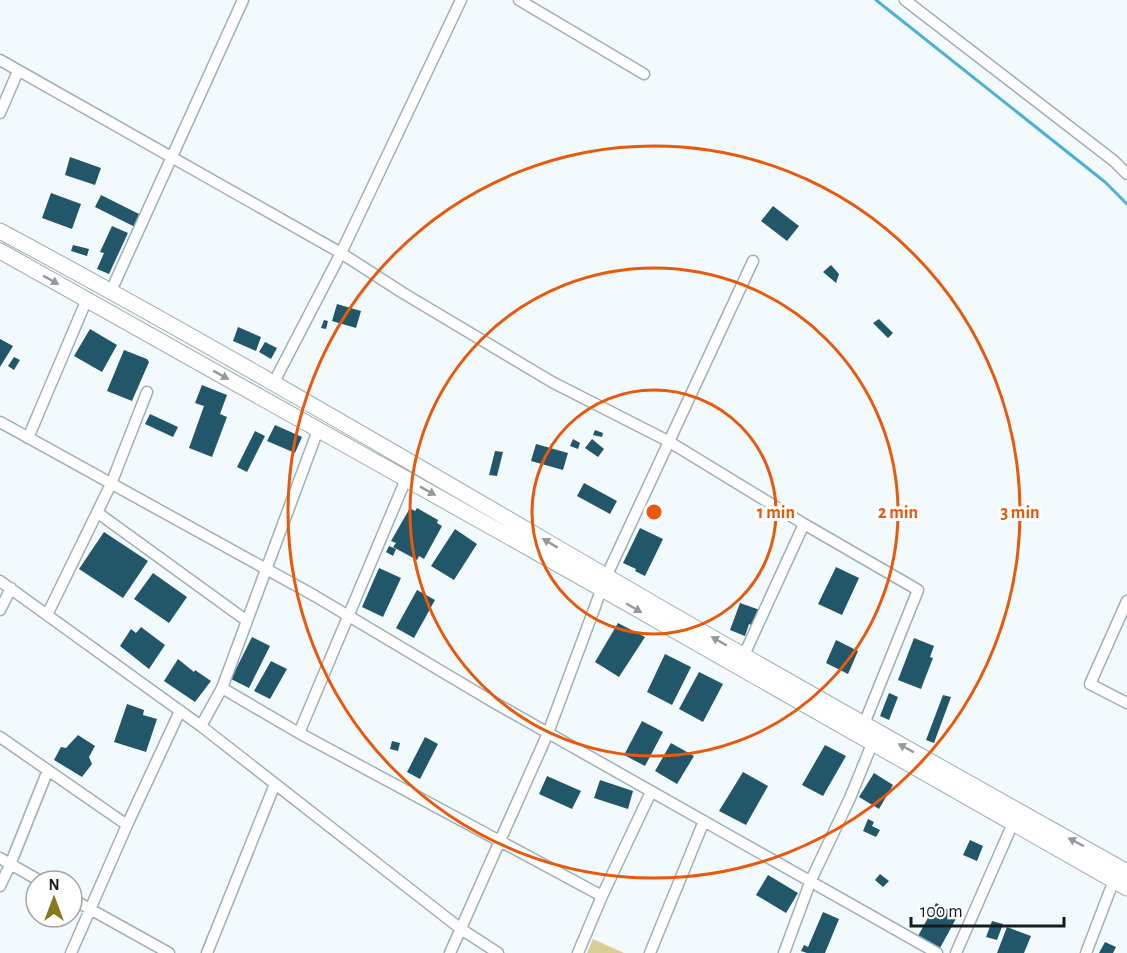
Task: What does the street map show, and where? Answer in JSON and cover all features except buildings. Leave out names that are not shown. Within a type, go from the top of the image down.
[{"type":"street","points":[[111,291],[243,0]]},
{"type":"street","points":[[274,382],[342,253],[461,0]]},
{"type":"street","points":[[519,0],[644,74]]},
{"type":"street","points":[[905,0],[1114,161],[1127,174]]},
{"type":"street","points":[[0,60],[342,253],[403,293],[552,382],[668,441],[918,590],[864,724]]},
{"type":"street","points":[[0,113],[18,71]]},
{"type":"street","points":[[0,231],[274,382],[872,744],[1012,823],[1123,880]]},
{"type":"street","points":[[0,251],[406,479],[744,655],[1029,818],[1093,851],[1123,880]]},
{"type":"street","points":[[450,953],[548,734],[604,583],[753,261]]},
{"type":"street","points":[[28,438],[87,299]]},
{"type":"street","points":[[47,615],[98,513],[147,392]]},
{"type":"street","points":[[0,422],[349,616],[548,734],[937,953]]},
{"type":"street","points":[[201,726],[222,688],[318,430]]},
{"type":"street","points":[[299,733],[406,479]]},
{"type":"street","points":[[98,513],[247,621]]},
{"type":"street","points":[[744,655],[804,524]]},
{"type":"street","points":[[0,581],[201,726],[461,929],[498,953]]},
{"type":"street","points":[[0,610],[11,588]]},
{"type":"street","points":[[1127,601],[1090,684],[1127,703]]},
{"type":"street","points":[[222,688],[299,733],[602,896]]},
{"type":"street","points":[[71,953],[180,711]]},
{"type":"street","points":[[0,737],[127,825]]},
{"type":"street","points":[[784,953],[811,880],[850,798],[872,744]]},
{"type":"street","points":[[0,886],[48,770]]},
{"type":"street","points":[[207,953],[275,784]]},
{"type":"street","points":[[578,953],[651,792]]},
{"type":"street","points":[[650,953],[704,821]]},
{"type":"street","points":[[956,953],[1012,823]]},
{"type":"street","points":[[0,858],[24,872]]},
{"type":"street","points":[[1086,953],[1123,880]]},
{"type":"street","points":[[84,905],[168,953]]},
{"type":"shaded area","points":[[593,939],[624,953],[587,953]]},
{"type":"waterway","points":[[876,0],[1105,182],[1127,204]]}]
